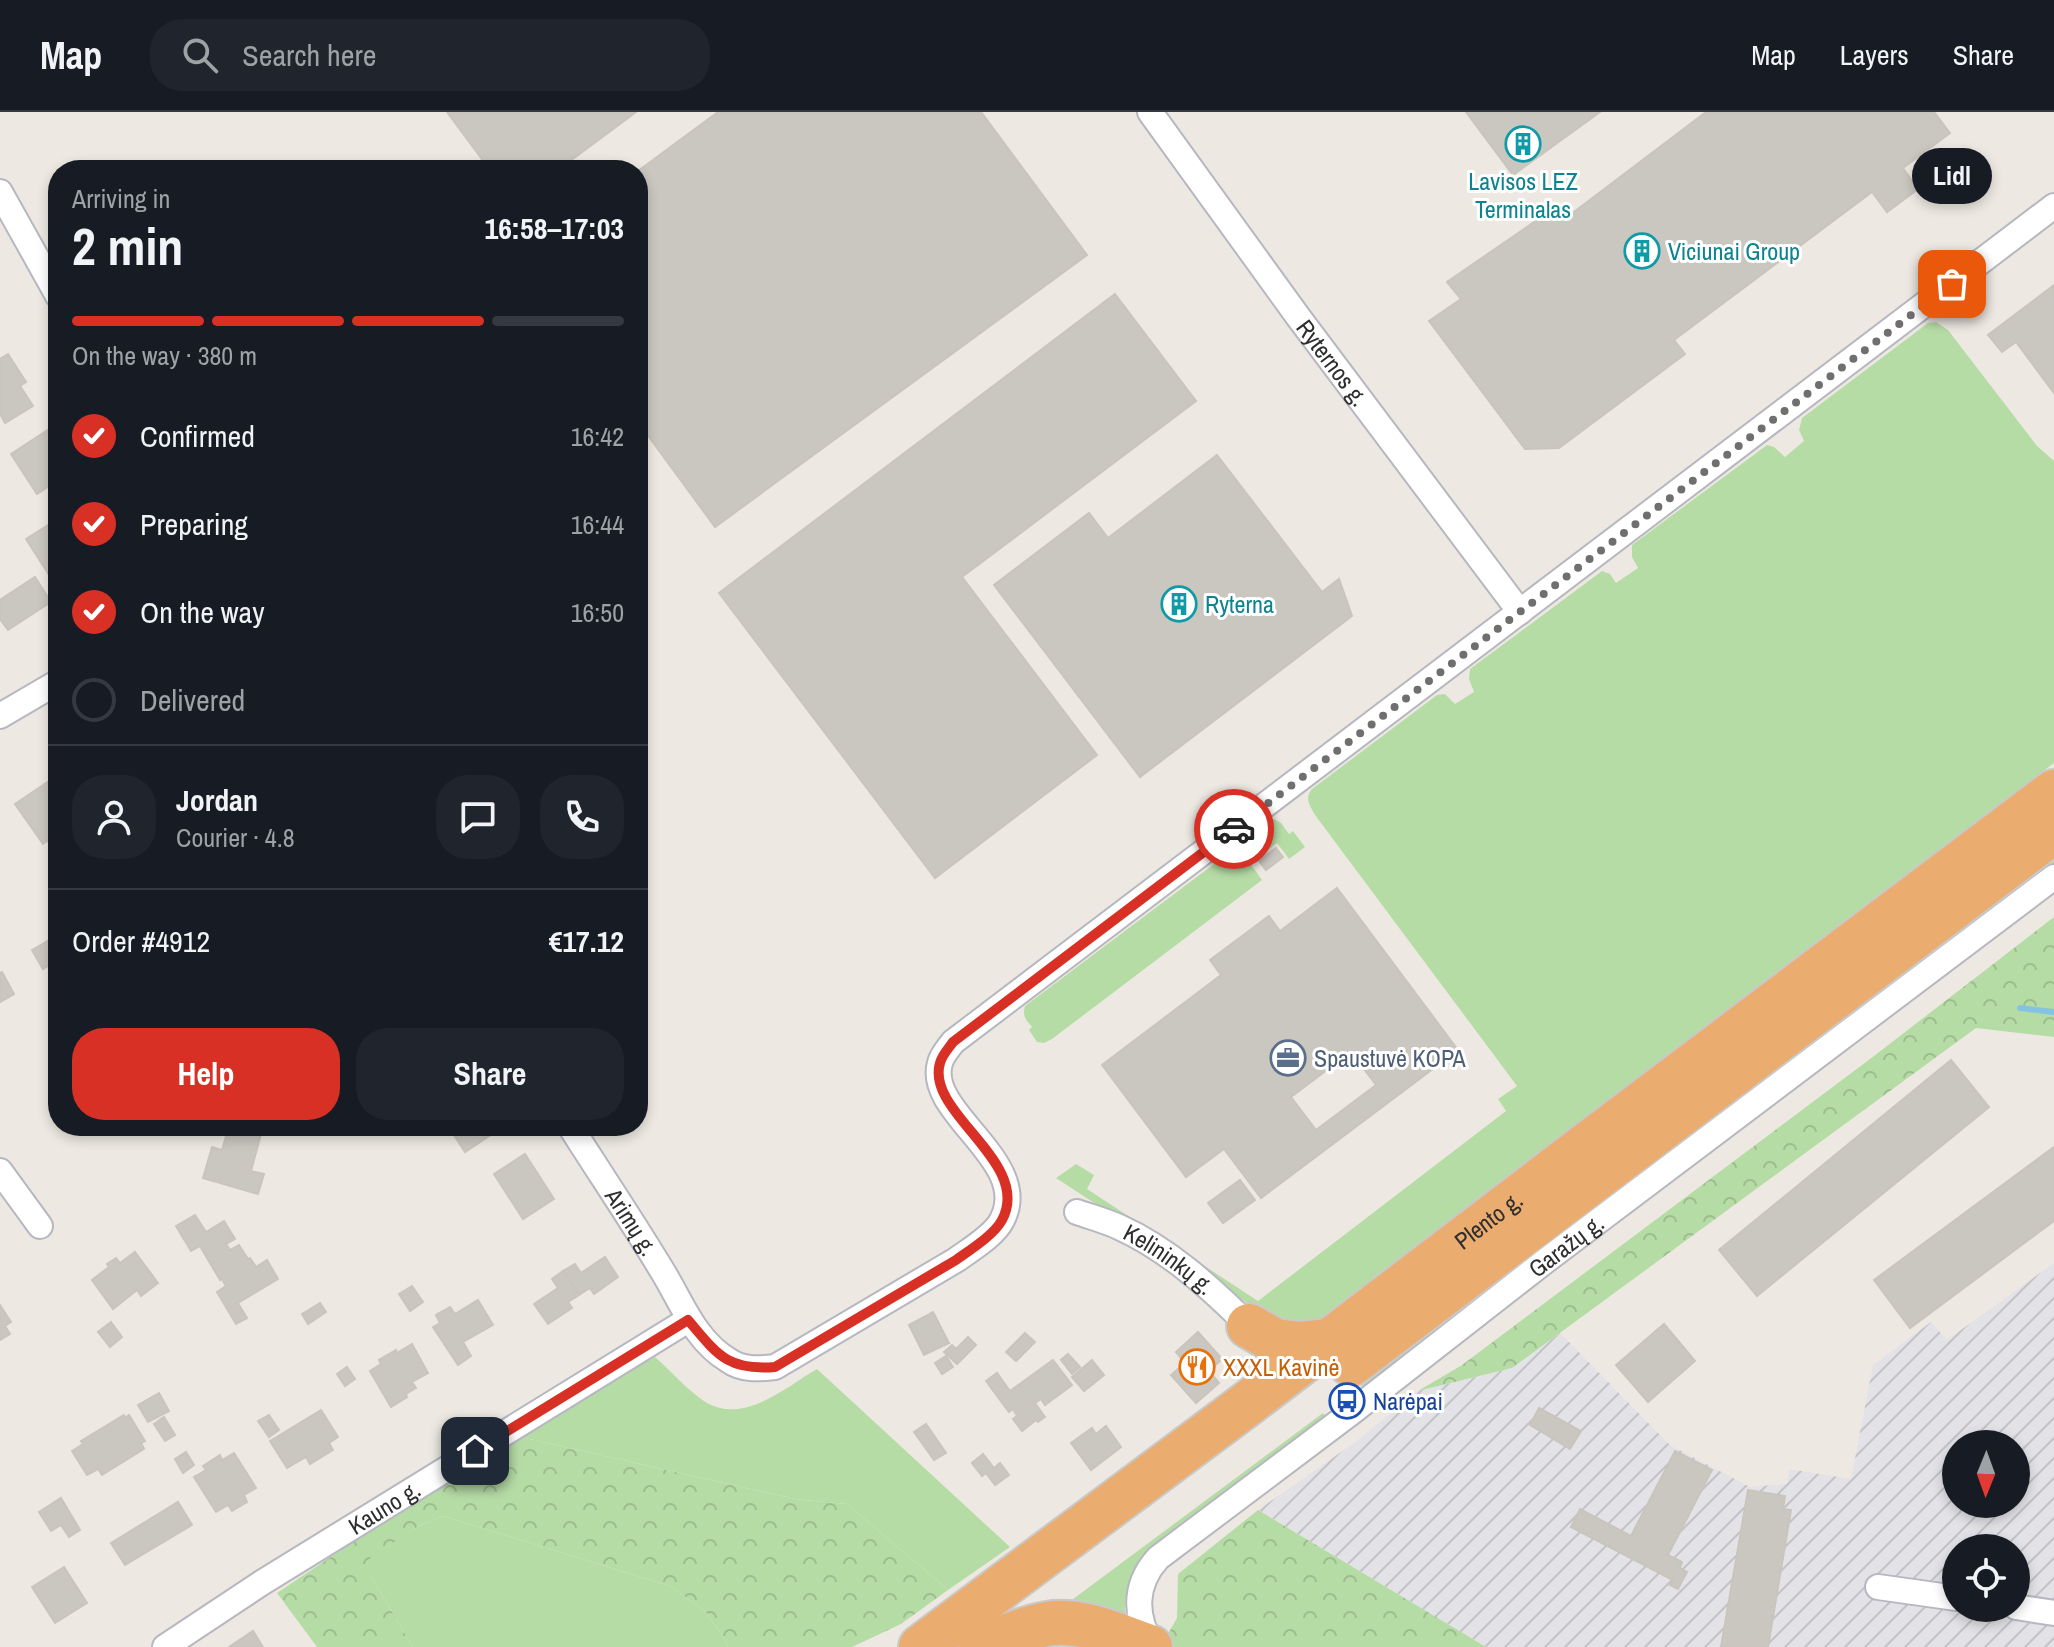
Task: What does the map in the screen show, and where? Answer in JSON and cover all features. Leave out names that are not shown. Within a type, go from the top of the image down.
[{"type":"highway","name":"Plento g.","points":[[921,1647],[1247,1404],[2054,792]]},
{"type":"highway","name":"Plento g.","points":[[970,1647],[1346,1368],[2054,831]]},
{"type":"highway","points":[[1249,1326],[1275,1341],[1300,1344],[1330,1341]]},
{"type":"highway","points":[[1247,1404],[1257,1355],[1249,1326]]},
{"type":"highway","points":[[981,1647],[1029,1628],[1055,1623],[1082,1625],[1151,1647]]},
{"type":"street","name":"Ryternos g.","points":[[1150,112],[1299,318],[1520,612]]},
{"type":"street","points":[[0,192],[48,278]]},
{"type":"street","points":[[688,1320],[725,1359],[738,1366],[757,1369],[775,1367],[956,1260],[982,1240],[1001,1222],[1006,1210],[1005,1183],[998,1167],[952,1108],[941,1086],[939,1064],[953,1042],[2054,206]]},
{"type":"street","points":[[0,716],[48,688]]},
{"type":"street","name":"Garažų g.","points":[[1151,1647],[1142,1628],[1139,1601],[1144,1579],[1158,1558],[2054,877]]},
{"type":"street","name":"Arimų g.","points":[[576,1136],[664,1274],[688,1320]]},
{"type":"street","points":[[0,1171],[40,1226]]},
{"type":"street","name":"Kelininkų g.","points":[[1077,1212],[1118,1226],[1152,1244],[1218,1295],[1249,1326]]},
{"type":"street","name":"Kauno g.","points":[[165,1647],[263,1582],[688,1320]]},
{"type":"street","points":[[1878,1587],[1942,1596]]},
{"type":"street","points":[[2030,1609],[2054,1613]]},
{"type":"shaded area","points":[[2054,1263],[2054,1647],[1486,1647],[1258,1510],[1354,1443],[1418,1391],[1512,1368],[1560,1333],[1670,1445],[1750,1487],[1787,1484],[1789,1469],[1851,1479],[1873,1365],[1931,1322],[1947,1340]]},
{"type":"green space","points":[[1936,322],[1948,330],[2037,446],[2054,461],[2054,763],[1306,1331],[1252,1306],[1056,1178],[1076,1164],[1094,1175],[1087,1189],[1258,1301],[1506,1111],[1498,1099],[1517,1086],[1315,815],[1308,796],[1312,789],[1437,695],[1445,694],[1455,704],[1474,692],[1469,679],[1470,669],[1602,571],[1610,574],[1616,583],[1638,568],[1632,557],[1632,545],[1767,445],[1785,457],[1804,441],[1799,430],[1802,418],[1928,323]]},
{"type":"green space","points":[[1274,819],[1289,834],[1293,831],[1305,847],[1289,859],[1277,843],[1250,863],[1262,880],[1052,1039],[1037,1042],[1024,1015],[1025,1006]]},
{"type":"green space","points":[[2054,853],[2054,865],[1365,1391],[1361,1386],[1599,1198]]},
{"type":"green space","points":[[2054,917],[2054,1037],[1976,1028],[1512,1368],[1418,1391],[1462,1365]]},
{"type":"green space","points":[[655,1357],[700,1398],[721,1408],[736,1409],[765,1401],[817,1369],[1010,1547],[948,1590],[847,1504],[795,1499],[512,1435]]},
{"type":"green space","points":[[1323,1413],[1327,1418],[1142,1556],[1127,1590],[1127,1628],[1053,1614]]},
{"type":"green space","points":[[512,1435],[795,1499],[847,1504],[948,1590],[901,1624],[852,1647],[728,1647],[705,1611],[670,1586],[443,1516],[417,1527],[370,1558],[370,1575],[413,1647],[317,1647],[277,1593]]},
{"type":"green space","points":[[1258,1510],[1486,1647],[1148,1647],[1165,1639],[1177,1618],[1178,1574]]},
{"type":"green space","points":[[443,1516],[670,1586],[705,1611],[728,1647],[413,1647],[370,1575],[370,1557],[417,1527]]},
{"type":"building","points":[[447,112],[636,112],[571,160],[483,160]]},
{"type":"building","points":[[718,112],[981,112],[1087,255],[715,527],[648,436],[648,164]]},
{"type":"building","name":"Lavisos LEZ Terminalas","points":[[1466,112],[1600,112],[1513,175]]},
{"type":"building","name":"Viciunai Group","points":[[1706,112],[1934,112],[1950,133],[1903,168],[1918,189],[1887,212],[1872,192],[1674,340],[1685,354],[1559,448],[1525,449],[1429,321],[1461,299],[1447,282],[1553,209],[1562,221]]},
{"type":"building","points":[[2054,285],[2054,393],[2016,342],[2002,352],[1988,335]]},
{"type":"building","points":[[1115,294],[1196,401],[962,577],[1097,755],[935,878],[719,593]]},
{"type":"building","points":[[8,354],[26,382],[20,386],[33,406],[5,423],[0,414],[0,359]]},
{"type":"building","points":[[48,430],[48,487],[37,494],[11,454]]},
{"type":"building","name":"Ryterna","points":[[1217,455],[1322,592],[1339,579],[1352,616],[1140,777],[994,585],[1089,513],[1108,538]]},
{"type":"building","points":[[48,525],[48,573],[26,539]]},
{"type":"building","points":[[35,577],[48,597],[48,604],[8,630],[0,619],[0,600]]},
{"type":"building","points":[[48,782],[48,841],[43,844],[15,804]]},
{"type":"building","points":[[1276,848],[1283,857],[1266,870],[1259,861]]},
{"type":"building","points":[[1337,888],[1458,1050],[1261,1198],[1224,1149],[1186,1177],[1102,1065],[1221,975],[1210,960],[1269,916],[1280,931]],"holes":[[[1351,1052],[1376,1085],[1316,1130],[1291,1097]]]},
{"type":"building","points":[[48,941],[48,966],[43,969],[32,950]]},
{"type":"building","points":[[0,973],[14,994],[0,1002]]},
{"type":"building","points":[[1951,1060],[1989,1107],[1757,1296],[1719,1250]]},
{"type":"building","points":[[226,1136],[260,1136],[251,1171],[264,1174],[258,1194],[203,1178],[212,1147],[222,1150]]},
{"type":"building","points":[[455,1136],[489,1136],[465,1152]]},
{"type":"building","points":[[2054,1147],[2054,1221],[1910,1328],[1874,1280]]},
{"type":"building","points":[[525,1154],[554,1199],[523,1219],[494,1174]]},
{"type":"building","points":[[1240,1180],[1255,1200],[1223,1223],[1208,1203]]},
{"type":"building","points":[[195,1215],[206,1232],[224,1221],[235,1239],[226,1244],[230,1250],[239,1245],[256,1267],[267,1260],[278,1279],[238,1303],[247,1318],[236,1324],[217,1292],[226,1286],[222,1279],[200,1246],[191,1251],[176,1226]]},
{"type":"building","points":[[135,1252],[158,1283],[141,1296],[137,1290],[113,1309],[92,1280],[116,1258],[120,1263]]},
{"type":"building","points":[[605,1257],[618,1277],[594,1294],[590,1288],[579,1295],[563,1271],[575,1264],[581,1273]]},
{"type":"building","points":[[563,1271],[579,1295],[568,1302],[572,1308],[548,1324],[534,1304],[558,1288],[552,1279]]},
{"type":"building","points":[[412,1286],[423,1302],[410,1311],[399,1294]]},
{"type":"building","points":[[478,1300],[493,1325],[463,1342],[471,1356],[458,1365],[433,1327],[440,1323],[436,1315],[450,1307],[455,1314]]},
{"type":"building","points":[[320,1303],[326,1312],[308,1324],[302,1314]]},
{"type":"building","points":[[0,1305],[11,1322],[5,1326],[10,1334],[0,1340]]},
{"type":"building","points":[[933,1312],[949,1343],[924,1355],[909,1325]]},
{"type":"building","points":[[111,1322],[122,1337],[110,1347],[98,1332]]},
{"type":"building","points":[[1664,1324],[1695,1361],[1648,1402],[1616,1365]]},
{"type":"building","name":"XXXL Kavinė","points":[[1198,1332],[1222,1359],[1209,1371],[1219,1383],[1196,1403],[1171,1375],[1185,1363],[1176,1352]]},
{"type":"building","points":[[1025,1333],[1035,1342],[1016,1361],[1006,1352]]},
{"type":"building","points":[[968,1337],[976,1345],[957,1364],[944,1352],[952,1345],[956,1349]]},
{"type":"building","points":[[412,1344],[428,1373],[412,1382],[416,1388],[391,1407],[370,1371],[381,1364],[379,1360]]},
{"type":"building","points":[[1068,1354],[1080,1367],[1072,1374],[1061,1360]]},
{"type":"building","points":[[946,1356],[953,1367],[942,1374],[935,1363]]},
{"type":"building","points":[[1053,1360],[1072,1385],[1045,1405],[1041,1399],[1035,1403],[1045,1417],[1022,1431],[1013,1419],[1017,1416],[1013,1409],[1009,1412],[986,1381],[997,1373],[1010,1391]]},
{"type":"building","points":[[1092,1360],[1104,1375],[1084,1391],[1072,1377]]},
{"type":"building","points":[[347,1367],[355,1379],[345,1386],[337,1374]]},
{"type":"building","points":[[159,1393],[169,1411],[148,1422],[138,1405]]},
{"type":"building","points":[[1539,1408],[1581,1431],[1570,1449],[1530,1425]]},
{"type":"building","points":[[321,1410],[338,1437],[329,1443],[333,1450],[310,1464],[306,1457],[287,1468],[270,1441]]},
{"type":"building","points":[[124,1415],[125,1418],[129,1415],[145,1441],[141,1443],[144,1449],[102,1475],[98,1469],[87,1475],[72,1451],[83,1444],[81,1441]]},
{"type":"building","points":[[269,1415],[279,1430],[269,1437],[258,1421]]},
{"type":"building","points":[[164,1417],[175,1435],[165,1441],[154,1424]]},
{"type":"building","points":[[926,1424],[946,1453],[934,1460],[914,1432]]},
{"type":"building","points":[[1106,1426],[1121,1447],[1091,1470],[1071,1443],[1092,1428],[1096,1434]]},
{"type":"building","points":[[1675,1451],[1712,1470],[1668,1555],[1682,1562],[1680,1568],[1687,1572],[1678,1589],[1670,1585],[1673,1580],[1571,1527],[1580,1509],[1631,1536]]},
{"type":"building","points":[[186,1452],[194,1465],[183,1473],[175,1459]]},
{"type":"building","points":[[234,1453],[256,1488],[244,1495],[247,1502],[232,1511],[228,1505],[216,1512],[194,1477],[206,1470],[203,1466],[220,1455],[222,1460]]},
{"type":"building","points":[[983,1454],[994,1468],[1000,1463],[1009,1475],[995,1485],[986,1473],[982,1476],[972,1463]]},
{"type":"building","points":[[1748,1490],[1785,1496],[1783,1509],[1791,1510],[1768,1647],[1721,1647]]},
{"type":"building","points":[[61,1498],[80,1530],[69,1537],[61,1525],[51,1531],[39,1512]]},
{"type":"building","points":[[178,1502],[192,1525],[125,1565],[111,1543]]},
{"type":"building","points":[[64,1567],[87,1603],[55,1623],[32,1587]]},
{"type":"building","points":[[253,1631],[263,1647],[229,1647]]},
{"type":"waterway","points":[[2020,1008],[2054,1012]]},
{"type":"way so far","points":[[1234,829],[1952,284]]},
{"type":"place","name":"Lavisos LEZ Terminalas","points":[[1523,144]]},
{"type":"place","name":"Viciunai Group","points":[[1642,251]]},
{"type":"place","name":"Lidl","points":[[1952,284]]},
{"type":"place","name":"Ryterna","points":[[1179,604]]},
{"type":"place","name":"Spaustuvė KOPA","points":[[1288,1058]]},
{"type":"place","name":"XXXL Kavinė","points":[[1197,1367]]},
{"type":"place","name":"Narėpai","points":[[1347,1401]]},
{"type":"route","points":[[475,1451],[688,1320],[725,1359],[738,1366],[757,1369],[775,1367],[956,1260],[982,1240],[1001,1222],[1006,1210],[1005,1183],[998,1167],[952,1108],[941,1086],[938,1073],[944,1054],[953,1042],[1234,829]]}]
